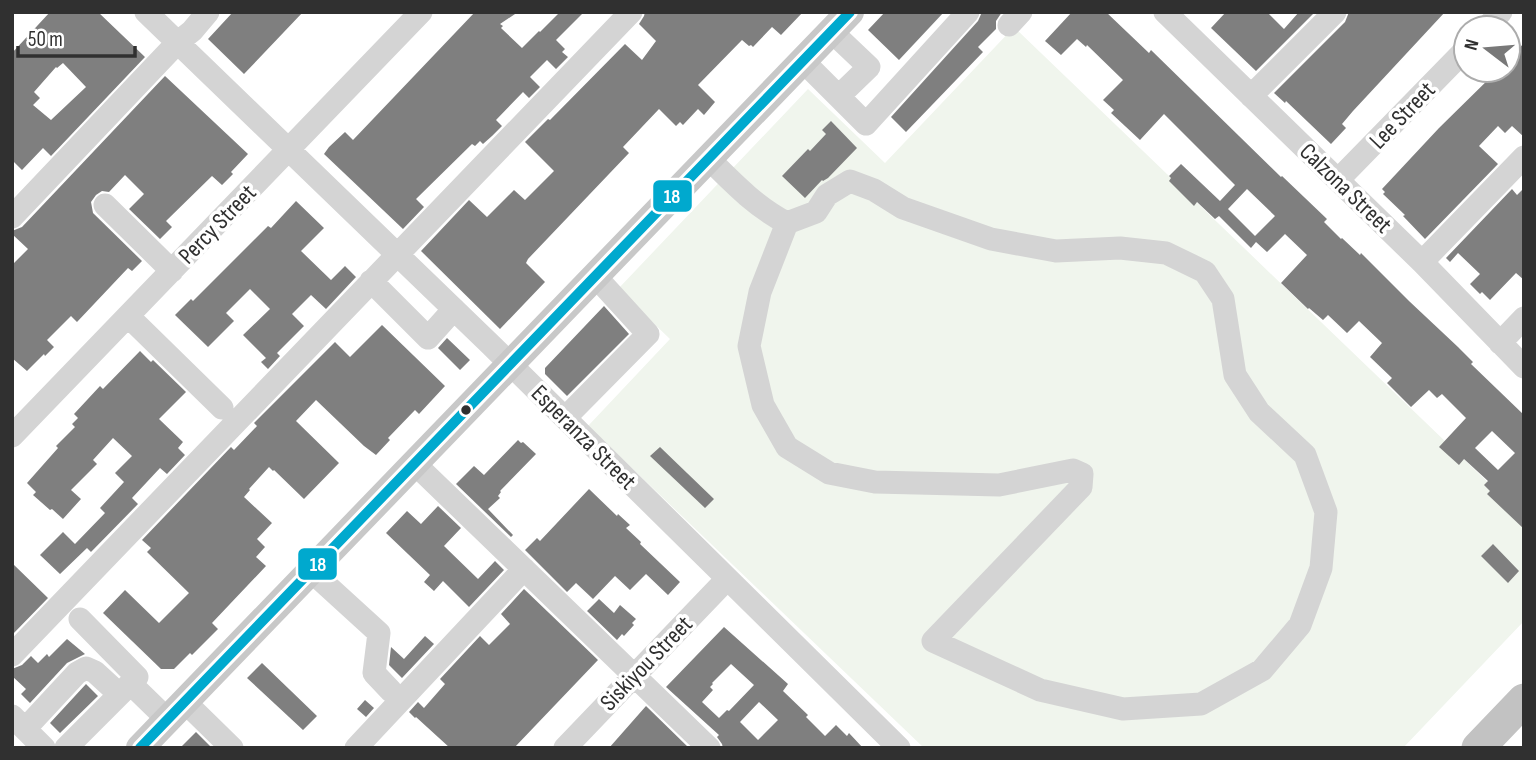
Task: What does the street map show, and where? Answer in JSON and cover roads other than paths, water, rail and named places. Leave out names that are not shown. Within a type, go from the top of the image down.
[{"type":"highway","points":[[1478,748],[1524,700]]},
{"type":"main road","points":[[141,748],[840,22]]},
{"type":"street","name":"Esperanza Street","points":[[146,12],[454,309],[899,748]]},
{"type":"street","points":[[12,217],[208,12]]},
{"type":"street","name":"Percy Street","points":[[12,436],[421,12]]},
{"type":"street","points":[[12,655],[631,12]]},
{"type":"street","points":[[803,61],[866,124],[968,12]]},
{"type":"street","points":[[1251,96],[1335,12]]},
{"type":"street","name":"Calzona Street","points":[[1173,15],[1524,367]]},
{"type":"street","points":[[839,96],[869,67],[840,22]]},
{"type":"street","name":"Lee Street","points":[[1338,180],[1452,63]]},
{"type":"street","points":[[1422,262],[1524,156]]},
{"type":"street","points":[[709,159],[769,214],[787,223],[816,212],[827,195],[850,181],[880,204],[903,208],[991,239],[1056,251],[1120,248],[1167,253],[1205,272],[1223,299],[1235,375],[1259,412],[1305,455],[1326,512],[1321,568],[1300,625],[1262,670],[1201,704],[1123,709],[1040,690],[933,641],[1081,487],[1082,474],[1073,470],[999,485],[876,482],[829,473],[788,447],[763,405],[749,346],[760,292],[787,223]]},
{"type":"street","points":[[105,205],[172,271]]},
{"type":"street","points":[[565,418],[648,334],[596,277]]},
{"type":"street","points":[[371,281],[429,338],[454,309]]},
{"type":"street","points":[[128,317],[222,408]]},
{"type":"street","points":[[1500,343],[1524,318]]},
{"type":"street","points":[[415,464],[709,748]]},
{"type":"street","points":[[356,748],[524,569]]},
{"type":"street","points":[[312,571],[379,633],[374,673],[391,691]]},
{"type":"street","name":"Siskiyou Street","points":[[565,748],[727,579]]},
{"type":"street","points":[[66,748],[137,677],[80,619]]},
{"type":"street","points":[[44,748],[19,722],[86,668],[125,689],[176,711],[232,748]]}]
